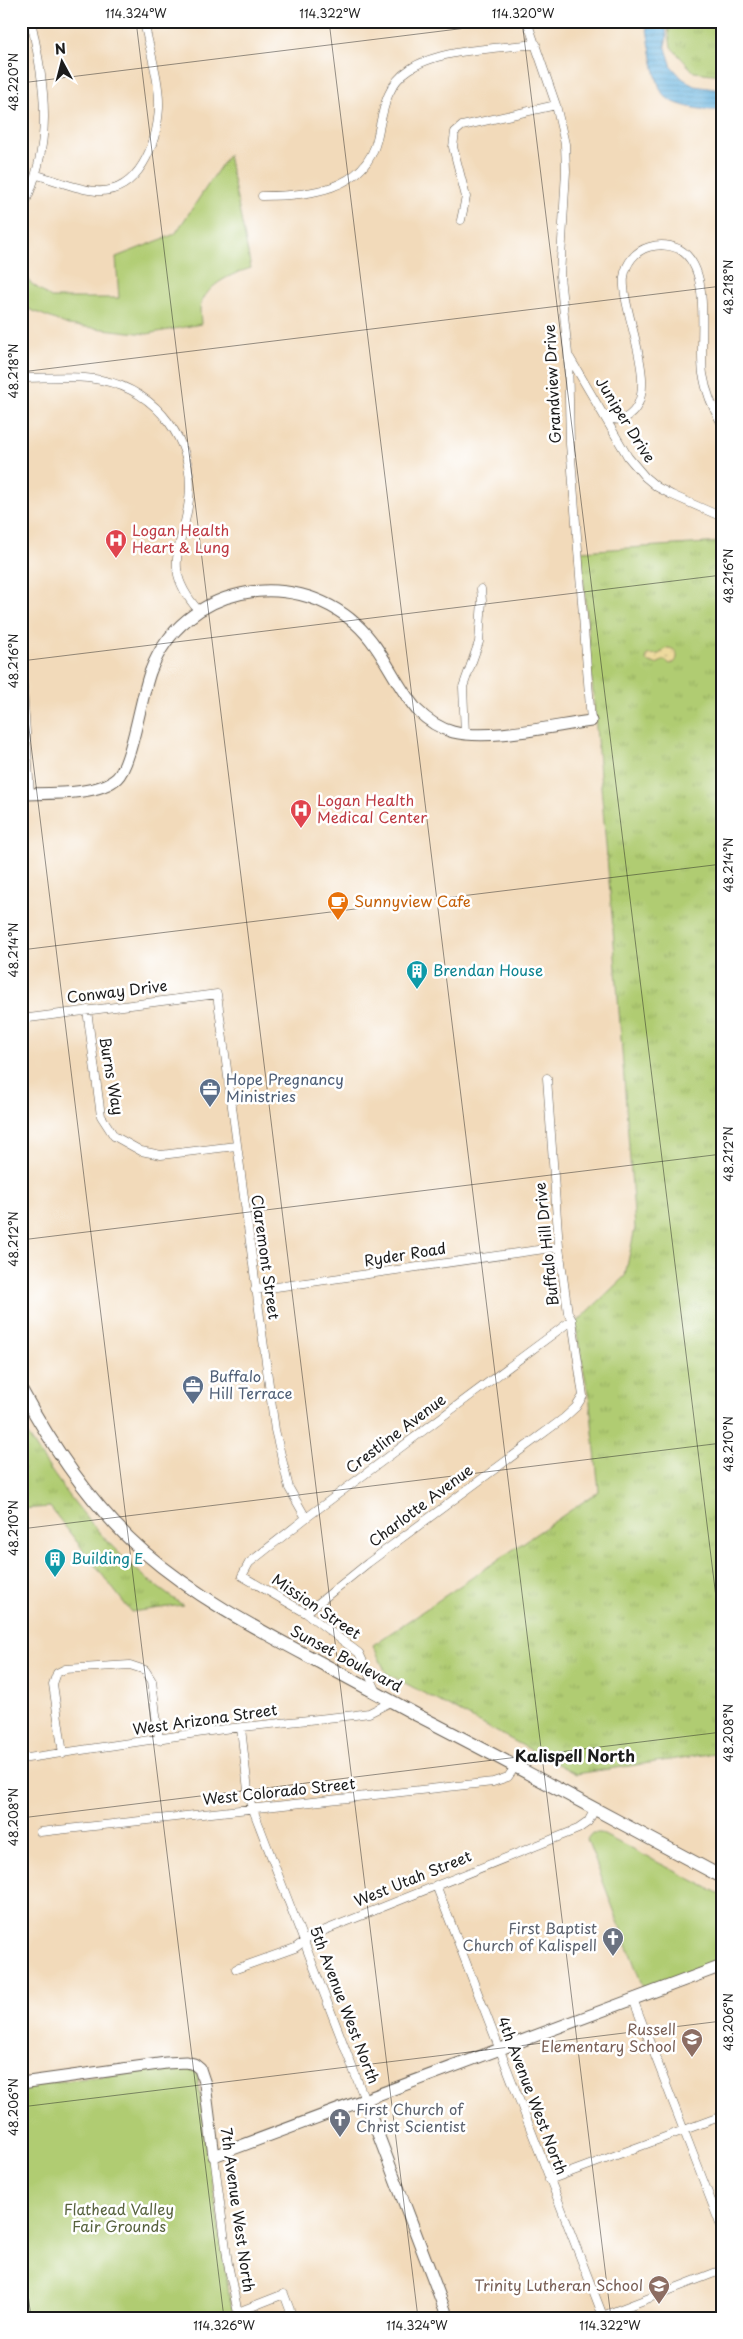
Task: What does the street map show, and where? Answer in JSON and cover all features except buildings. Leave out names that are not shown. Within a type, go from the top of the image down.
[{"type":"main road","name":"Sunset Boulevard","points":[[21,1389],[40,1423],[75,1476],[109,1517],[143,1551],[189,1587],[225,1611],[379,1696],[722,1877]]},
{"type":"street","points":[[21,212],[37,175],[44,145],[45,108],[41,68],[31,21]]},
{"type":"street","points":[[37,175],[87,190],[107,190],[127,182],[142,166],[155,128],[159,108],[144,21]]},
{"type":"street","name":"Grandview Drive","points":[[527,21],[556,105],[566,158],[560,276],[568,354],[570,444],[591,721]]},
{"type":"street","points":[[262,196],[311,193],[343,183],[356,174],[371,155],[384,105],[391,88],[402,75],[415,65],[438,57],[536,44]]},
{"type":"street","points":[[461,220],[466,196],[452,147],[455,132],[462,126],[556,105]]},
{"type":"street","points":[[604,414],[616,420],[625,418],[638,403],[642,390],[642,374],[625,298],[626,270],[633,258],[645,248],[668,246],[683,252],[689,257],[697,271],[701,294],[703,374],[710,401],[722,424]]},
{"type":"street","name":"Juniper Drive","points":[[568,354],[628,457],[651,483],[672,495],[722,517]]},
{"type":"street","points":[[21,378],[80,377],[112,382],[142,396],[167,419],[183,446],[190,473],[189,500],[178,548],[177,571],[186,594],[199,611]]},
{"type":"street","points":[[465,734],[463,687],[479,642],[481,589]]},
{"type":"street","points":[[21,657],[25,794],[93,790],[117,778],[126,762],[145,687],[159,653],[179,626],[217,600],[230,595],[265,590],[296,593],[328,605],[348,617],[366,634],[410,702],[424,718],[443,728],[465,734],[510,732],[591,721]]},
{"type":"street","name":"Conway Drive","points":[[21,1019],[217,994]]},
{"type":"street","name":"Claremont Street","points":[[217,994],[255,1290],[281,1460],[289,1488],[306,1518]]},
{"type":"street","name":"Burns Way","points":[[87,1010],[101,1116],[114,1136],[140,1152],[161,1155],[236,1146]]},
{"type":"street","name":"Buffalo Hill Drive","points":[[547,1078],[559,1247],[568,1313],[572,1320],[583,1396],[576,1407],[556,1424]]},
{"type":"street","name":"Ryder Road","points":[[255,1290],[559,1247]]},
{"type":"street","name":"Crestline Avenue","points":[[242,1576],[250,1563],[306,1518],[572,1320]]},
{"type":"street","name":"Charlotte Avenue","points":[[306,1613],[376,1557],[556,1424]]},
{"type":"street","name":"Mission Street","points":[[242,1576],[306,1613],[359,1653],[379,1696]]},
{"type":"street","points":[[63,1754],[53,1684],[57,1673],[65,1669],[130,1665],[145,1670],[152,1681],[159,1740]]},
{"type":"street","name":"West Arizona Street","points":[[21,1759],[241,1728],[355,1715],[369,1712],[391,1702]]},
{"type":"street","name":"5th Avenue West North","points":[[241,1728],[246,1783],[253,1809],[448,2318]]},
{"type":"street","name":"West Colorado Street","points":[[40,1832],[493,1782],[508,1777],[515,1767]]},
{"type":"street","name":"West Utah Street","points":[[236,1969],[295,1948],[313,1935],[578,1828],[588,1822],[595,1809]]},
{"type":"street","name":"4th Avenue West North","points":[[436,1885],[601,2317]]},
{"type":"street","points":[[214,2156],[722,1966]]},
{"type":"street","points":[[633,1999],[722,2229]]},
{"type":"street","name":"7th Avenue West North","points":[[21,2083],[186,2062],[194,2064],[203,2076],[228,2264],[238,2315]]},
{"type":"street","points":[[549,2180],[722,2116]]},
{"type":"street","points":[[601,2317],[722,2270]]},
{"type":"street","points":[[238,2315],[284,2294],[293,2318]]},
{"type":"green space","points":[[667,21],[722,21],[722,75],[694,72],[671,47]]},
{"type":"green space","points":[[228,155],[251,268],[229,276],[210,290],[201,304],[201,324],[147,334],[68,325],[21,306],[22,226],[28,281],[51,298],[119,298],[116,257],[175,234]]},
{"type":"green space","points":[[722,542],[722,1752],[576,1774],[386,1673],[373,1645],[599,1491],[590,1403],[575,1324],[625,1276],[635,1228],[612,916],[581,551]]},
{"type":"green space","points":[[21,1424],[54,1475],[92,1524],[135,1568],[158,1588],[183,1605],[131,1612],[50,1507],[21,1509]]},
{"type":"green space","points":[[592,1833],[600,1833],[722,1895],[722,1958],[644,1990],[587,1839]]},
{"type":"green space","name":"Flathead Valley Fair Grounds","points":[[188,2066],[197,2073],[229,2295],[235,2318],[21,2318],[21,2086]]},
{"type":"sand","points":[[667,648],[676,653],[677,658],[674,663],[670,664],[665,660],[656,664],[646,661],[647,655],[659,654]]},
{"type":"water","points":[[646,21],[665,21],[667,37],[665,45],[672,67],[682,78],[694,86],[722,90],[722,110],[699,109],[682,105],[663,94],[655,70]]},
{"type":"place","name":"Logan Health Heart & Lung","points":[[116,559]]},
{"type":"place","name":"Logan Health Medical Center","points":[[301,829]]},
{"type":"place","name":"Sunnyview Cafe","points":[[338,921]]},
{"type":"place","name":"Brendan House","points":[[417,990]]},
{"type":"place","name":"Hope Pregnancy Ministries","points":[[210,1108]]},
{"type":"place","name":"Buffalo Hill Terrace","points":[[193,1405]]},
{"type":"place","name":"Building E","points":[[55,1578]]},
{"type":"place","name":"First Baptist Church of Kalispell","points":[[613,1957]]},
{"type":"place","name":"Russell Elementary School","points":[[692,2058]]},
{"type":"place","name":"First Church of Christ Scientist","points":[[340,2138]]},
{"type":"place","name":"Trinity Lutheran School","points":[[659,2305]]},
{"type":"district","name":"Kalispell North","points":[[575,1756]]}]
